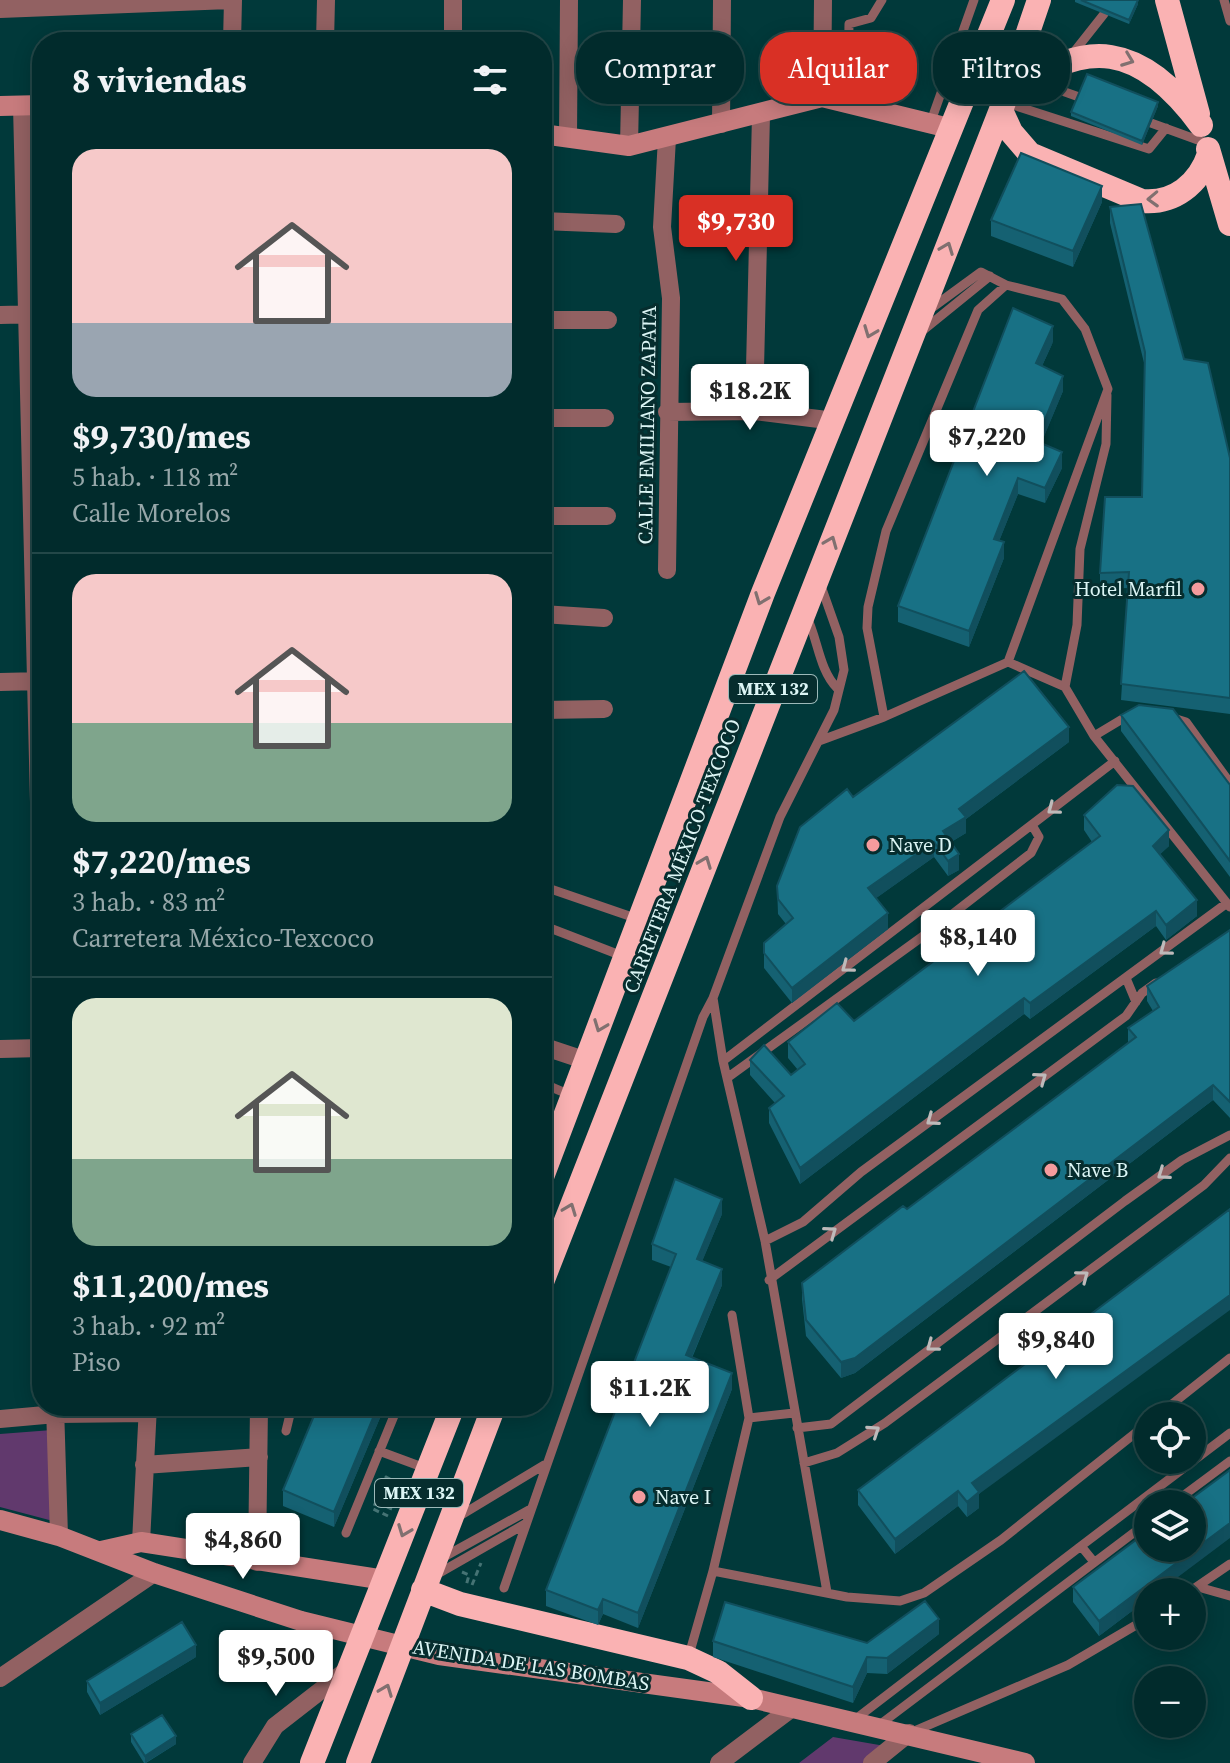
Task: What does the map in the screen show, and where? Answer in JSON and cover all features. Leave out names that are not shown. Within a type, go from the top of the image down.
[{"type":"highway","name":"CARRETERA MÉXICO-TEXCOCO","points":[[552,1151],[763,593],[835,421],[940,126],[1003,0]]},
{"type":"highway","name":"CARRETERA MÉXICO-TEXCOCO","points":[[1028,32],[1039,0]]},
{"type":"highway","points":[[1167,0],[1208,136],[1230,224]]},
{"type":"highway","points":[[1070,59],[1093,54],[1130,60],[1165,84],[1208,136]]},
{"type":"highway","name":"CARRETERA MÉXICO-TEXCOCO","points":[[552,1256],[1004,104]]},
{"type":"highway","points":[[1004,104],[1015,138],[1030,154],[1142,201],[1160,201],[1187,188],[1201,173],[1208,136]]},
{"type":"highway","points":[[670,951],[665,940],[655,933],[643,934],[637,930],[651,915],[661,923],[673,924],[684,916]]},
{"type":"highway","name":"MEX 132","points":[[312,1763],[449,1416]]},
{"type":"highway","name":"MEX 132","points":[[358,1763],[490,1416]]},
{"type":"highway","points":[[430,1572],[460,1604],[688,1658],[718,1672],[751,1698]]},
{"type":"main road","points":[[552,135],[629,146],[761,115],[786,104]]},
{"type":"main road","points":[[872,104],[940,126]]},
{"type":"main road","points":[[0,106],[32,106]]},
{"type":"main road","name":"AVENIDA DE LAS BOMBAS","points":[[0,1520],[59,1536],[154,1573],[301,1621],[439,1655],[751,1698],[909,1733],[1025,1763]]},
{"type":"main road","points":[[101,1551],[141,1542],[385,1580]]},
{"type":"street","points":[[0,9],[231,0],[232,32]]},
{"type":"street","points":[[325,32],[326,0]]},
{"type":"street","points":[[453,0],[453,32]]},
{"type":"street","points":[[568,137],[569,0]]},
{"type":"street","points":[[629,146],[632,0]]},
{"type":"street","points":[[721,124],[722,0]]},
{"type":"street","points":[[823,0],[823,32]]},
{"type":"street","points":[[754,411],[761,115]]},
{"type":"street","name":"CALLE EMILIANO ZAPATA","points":[[667,138],[662,227],[671,298],[667,570]]},
{"type":"street","points":[[552,221],[616,224]]},
{"type":"street","points":[[0,315],[32,314]]},
{"type":"street","points":[[552,320],[608,320]]},
{"type":"street","points":[[667,412],[754,411],[835,421]]},
{"type":"street","points":[[552,418],[605,418]]},
{"type":"street","points":[[552,516],[607,516]]},
{"type":"street","points":[[552,615],[604,618]]},
{"type":"street","points":[[0,682],[32,682]]},
{"type":"street","points":[[552,710],[604,708]]},
{"type":"street","points":[[0,1049],[32,1048]]},
{"type":"street","points":[[552,1049],[587,1061]]},
{"type":"street","points":[[0,1419],[32,1414]]},
{"type":"street","points":[[56,1416],[59,1536]]},
{"type":"street","points":[[141,1542],[148,1416]]},
{"type":"street","points":[[257,1562],[259,1416]]},
{"type":"street","points":[[144,1465],[259,1457]]},
{"type":"street","points":[[0,1678],[154,1573]]},
{"type":"street","points":[[252,1763],[275,1726],[347,1670]]},
{"type":"street","points":[[719,1763],[792,1708]]},
{"type":"street","points":[[872,1763],[909,1733]]},
{"type":"lane","points":[[848,32],[849,24],[871,18],[882,0]]},
{"type":"lane","points":[[940,126],[974,0]]},
{"type":"lane","points":[[1178,0],[1208,136],[1230,199]]},
{"type":"lane","points":[[1224,0],[1230,21]]},
{"type":"lane","points":[[1070,56],[1104,14]]},
{"type":"lane","points":[[968,17],[993,24]]},
{"type":"lane","points":[[1070,94],[1079,97]]},
{"type":"lane","points":[[1007,104],[1149,149],[1166,128]]},
{"type":"lane","points":[[1151,123],[1208,136]]},
{"type":"lane","points":[[915,328],[981,272],[1006,285],[1062,299],[1085,329],[1108,389],[1106,444],[1080,549],[1077,625],[1065,687]]},
{"type":"lane","points":[[915,328],[990,276]]},
{"type":"lane","points":[[884,717],[867,628],[868,607],[886,531],[978,310],[1006,285]]},
{"type":"lane","points":[[819,741],[884,717],[1008,662],[1094,417],[1108,389]]},
{"type":"lane","points":[[504,1588],[544,1465],[703,1017],[713,998],[780,817],[834,710],[837,688],[844,670],[839,637],[817,577]]},
{"type":"lane","points":[[804,610],[819,647],[826,677],[837,688]]},
{"type":"lane","points":[[765,1241],[803,1222],[861,1172],[1229,905],[1094,736],[1065,687],[1008,662]]},
{"type":"lane","points":[[1094,736],[1139,709]]},
{"type":"lane","points":[[1163,716],[1186,722],[1230,783]]},
{"type":"lane","points":[[723,1061],[1115,761]]},
{"type":"lane","points":[[727,1078],[1031,853],[1039,837],[1032,825]]},
{"type":"lane","points":[[552,891],[637,930]]},
{"type":"lane","points":[[552,926],[637,930]]},
{"type":"lane","points":[[769,1280],[1126,1016],[1142,993],[1167,975]]},
{"type":"lane","points":[[1126,978],[1136,1002]]},
{"type":"lane","points":[[713,998],[723,1061],[765,1241],[769,1280],[827,1592]]},
{"type":"lane","points":[[552,1087],[573,1096]]},
{"type":"lane","points":[[797,1428],[831,1424],[1125,1201],[1182,1160],[1230,1135]]},
{"type":"lane","points":[[804,1463],[837,1453],[885,1423],[1204,1185],[1230,1158]]},
{"type":"lane","points":[[688,1658],[713,1571],[749,1418],[732,1315]]},
{"type":"lane","points":[[1175,1402],[1230,1358]]},
{"type":"lane","points":[[749,1418],[794,1413]]},
{"type":"lane","points":[[286,1431],[290,1416]]},
{"type":"lane","points":[[346,1533],[394,1416]]},
{"type":"lane","points":[[853,1721],[1230,1433]]},
{"type":"lane","points":[[713,1571],[827,1592],[900,1601],[924,1593],[1001,1540],[1134,1434]]},
{"type":"lane","points":[[379,1451],[428,1469]]},
{"type":"lane","points":[[1191,1490],[1230,1461]]},
{"type":"lane","points":[[450,1521],[544,1465]]},
{"type":"lane","points":[[430,1572],[529,1510]]},
{"type":"lane","points":[[430,1572],[525,1524]]},
{"type":"lane","points":[[878,1726],[1134,1532]]},
{"type":"lane","points":[[1081,1546],[1094,1562]]},
{"type":"lane","points":[[1206,1581],[1230,1564]]},
{"type":"lane","points":[[1206,1591],[1230,1596]]},
{"type":"lane","points":[[909,1733],[1068,1665],[1134,1626]]},
{"type":"path","points":[[373,1509],[386,1477],[390,1479],[380,1504]]},
{"type":"path","points":[[469,1575],[465,1586],[471,1588],[484,1556]]},
{"type":"shaded area","points":[[52,1430],[53,1521],[0,1507],[0,1434]]},
{"type":"shaded area","points":[[833,1737],[885,1746],[864,1763],[799,1763]]},
{"type":"building","points":[[1081,0],[1138,0],[1129,20]]},
{"type":"building","points":[[1087,74],[1158,102],[1142,141],[1071,112]]},
{"type":"building","points":[[1021,153],[1102,186],[1073,251],[991,220]]},
{"type":"building","points":[[1141,204],[1184,359],[1208,363],[1230,458],[1230,698],[1121,684],[1129,572],[1100,573],[1105,497],[1142,497],[1145,352],[1110,207]]},
{"type":"building","points":[[1013,308],[1053,326],[1036,363],[1063,376],[1036,441],[1062,452],[1045,488],[1018,478],[994,539],[1004,542],[969,631],[898,606]]},
{"type":"building","name":"Nave D","points":[[1024,671],[1069,727],[959,809],[966,817],[943,831],[959,854],[948,861],[934,842],[868,888],[888,913],[792,988],[764,953],[764,943],[793,918],[778,899],[777,886],[800,827],[847,789],[853,797]]},
{"type":"building","points":[[1139,705],[1173,709],[1230,785],[1230,861],[1121,715]]},
{"type":"building","points":[[1117,785],[1133,786],[1169,830],[1153,846],[1197,900],[1166,925],[1156,911],[1030,1003],[1024,998],[800,1168],[769,1108],[784,1096],[750,1060],[764,1045],[791,1075],[805,1064],[788,1042],[837,1003],[854,1021],[1100,836],[1084,815]]},
{"type":"building","name":"Nave B","points":[[1230,930],[1230,1102],[1213,1085],[855,1358],[841,1362],[806,1320],[802,1283],[903,1206],[907,1209],[1136,1037],[1128,1028],[1159,1007],[1147,986]]},
{"type":"building","name":"Nave I","points":[[675,1179],[722,1199],[697,1259],[722,1269],[686,1355],[732,1373],[638,1613],[603,1599],[598,1610],[546,1590],[676,1254],[652,1244]]},
{"type":"building","points":[[1230,1209],[1230,1295],[972,1483],[979,1492],[967,1502],[958,1491],[895,1539],[858,1490]]},
{"type":"building","points":[[314,1416],[374,1416],[334,1512],[283,1490]]},
{"type":"building","points":[[1230,1470],[1230,1523],[1206,1541],[1206,1490],[1203,1490]]},
{"type":"building","points":[[1134,1541],[1134,1562],[1178,1562],[1156,1578],[1134,1578],[1134,1595],[1099,1621],[1073,1587]]},
{"type":"building","points":[[925,1601],[939,1619],[887,1658],[867,1657],[853,1687],[713,1641],[725,1602],[867,1643]]},
{"type":"building","points":[[182,1622],[196,1645],[100,1703],[87,1681]]},
{"type":"building","points":[[162,1715],[176,1736],[145,1756],[131,1734]]},
{"type":"place","name":"Hotel Marfil","points":[[1198,589]]},
{"type":"place","name":"Nave D","points":[[873,845]]},
{"type":"place","name":"Nave B","points":[[1051,1170]]},
{"type":"place","name":"Nave I","points":[[639,1497]]}]
